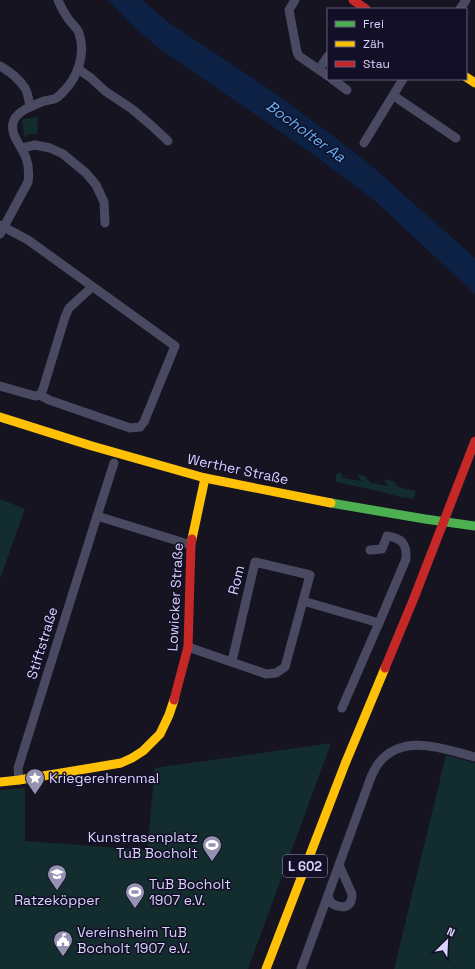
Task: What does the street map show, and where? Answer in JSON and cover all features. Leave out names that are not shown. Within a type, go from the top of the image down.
[{"type":"main road","points":[[353,0],[363,8]]},
{"type":"main road","name":"Werther Straße","points":[[0,417],[92,446],[206,478],[333,503],[475,526]]},
{"type":"main road","name":"L 602","points":[[266,969],[345,764],[414,598],[475,441]]},
{"type":"main road","name":"Lowicker Straße","points":[[0,782],[121,763],[143,751],[160,734],[169,715],[188,647],[190,545],[206,478]]},
{"type":"street","points":[[0,386],[35,396],[40,395],[49,400],[130,428],[140,427],[144,422],[175,346],[28,240],[1,229],[28,182],[29,174],[27,160],[22,148],[15,138],[12,128],[13,121],[22,110],[56,98],[68,87],[78,69],[81,55],[79,33],[76,26],[70,21],[58,0]]},
{"type":"street","points":[[295,0],[289,10],[297,52],[299,56],[327,75]]},
{"type":"street","points":[[318,69],[327,57]]},
{"type":"street","points":[[0,66],[19,80],[26,89],[30,107]]},
{"type":"street","points":[[78,69],[92,78],[105,91],[137,113],[168,141]]},
{"type":"street","points":[[333,80],[347,90]]},
{"type":"street","points":[[364,143],[402,80]]},
{"type":"street","points":[[394,96],[456,138]]},
{"type":"street","points":[[22,148],[35,145],[50,148],[63,154],[86,173],[96,185],[104,202],[105,223]]},
{"type":"street","points":[[40,395],[44,389],[69,308],[92,287]]},
{"type":"street","name":"Stiftstraße","points":[[19,780],[18,768],[114,463]]},
{"type":"street","points":[[97,516],[190,545]]},
{"type":"street","points":[[342,708],[406,559],[404,545],[395,537],[387,536],[382,549],[370,550]]},
{"type":"street","name":"Rom","points":[[188,647],[266,674],[276,673],[285,667],[310,575],[255,562],[232,661]]},
{"type":"street","points":[[303,601],[379,623]]},
{"type":"street","points":[[301,969],[377,764],[384,757],[398,749],[410,745],[439,747],[475,757]]},
{"type":"street","points":[[328,896],[331,903],[341,908],[350,903],[352,899],[352,894],[340,865]]},
{"type":"green space","points":[[38,117],[37,134],[30,134],[24,137],[22,119]]},
{"type":"green space","points":[[340,472],[343,478],[361,481],[357,474],[365,476],[371,483],[388,486],[384,479],[393,481],[398,487],[416,491],[414,499],[336,482],[336,475]]},
{"type":"green space","points":[[0,499],[25,509],[0,579]]},
{"type":"green space","name":"TuB Bocholt 1907 e.V.","points":[[331,743],[248,969],[0,969],[0,790],[25,788],[25,841],[147,850],[155,768]]},
{"type":"green space","points":[[446,755],[475,763],[475,969],[394,969]]},
{"type":"water","name":"Bocholter Aa","points":[[108,0],[142,0],[168,22],[266,87],[336,138],[375,169],[475,258],[475,294],[374,200],[307,150],[160,49],[137,30]]},
{"type":"traffic: fast","points":[[331,503],[475,526]]},
{"type":"traffic: slow","points":[[467,78],[475,83]]},
{"type":"traffic: slow","points":[[0,417],[92,446],[205,478],[331,503]]},
{"type":"traffic: slow","points":[[192,539],[205,478]]},
{"type":"traffic: slow","points":[[266,969],[345,764],[385,668]]},
{"type":"traffic: slow","points":[[0,782],[121,763],[132,758],[143,751],[160,734],[174,700]]},
{"type":"traffic: jam","points":[[353,0],[365,8]]},
{"type":"traffic: jam","points":[[385,668],[475,441]]},
{"type":"traffic: jam","points":[[174,700],[188,647],[192,539]]},
{"type":"place","name":"Kriegerehrenmal","points":[[35,795]]},
{"type":"place","name":"Kunstrasenplatz TuB Bocholt","points":[[212,862]]},
{"type":"place","name":"Ratzeköpper","points":[[57,891]]},
{"type":"place","name":"TuB Bocholt 1907 e.V.","points":[[135,909]]},
{"type":"place","name":"Vereinsheim TuB Bocholt 1907 e.V.","points":[[63,957]]}]
